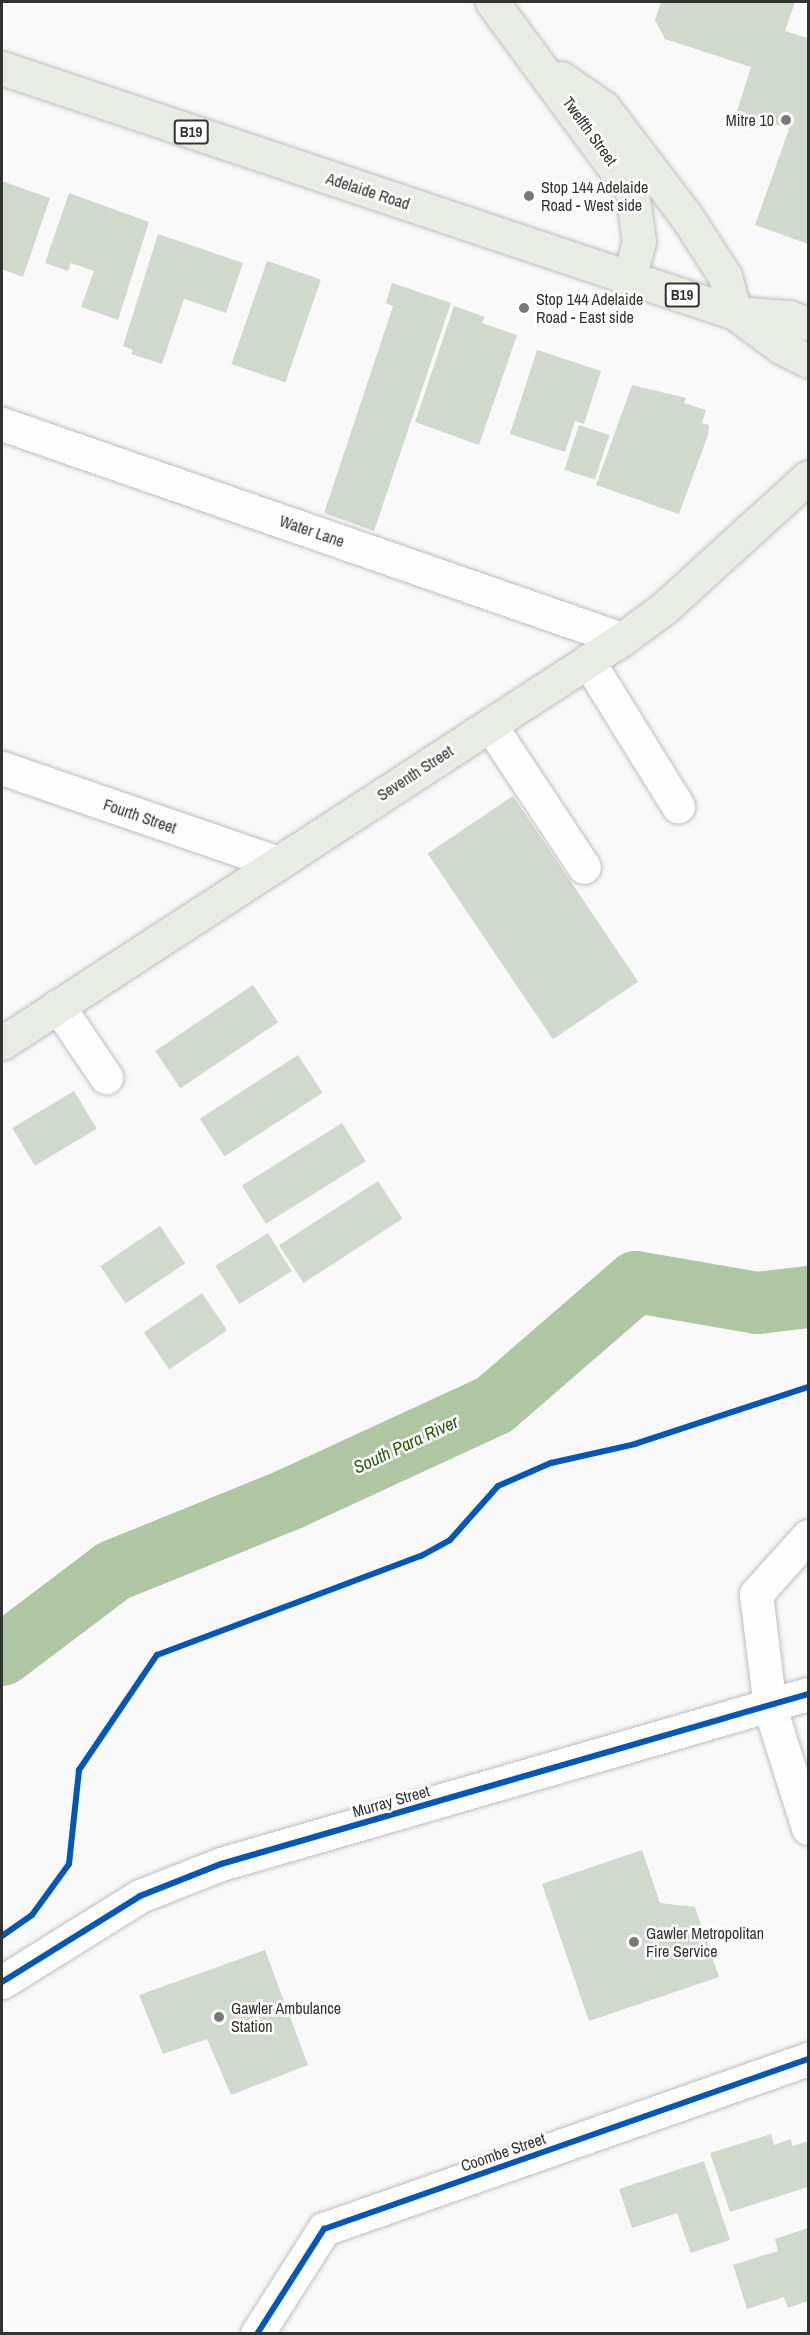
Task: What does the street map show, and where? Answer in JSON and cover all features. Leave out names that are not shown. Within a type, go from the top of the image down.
[{"type":"main road","name":"Twelfth Street","points":[[492,2],[541,65],[632,192],[639,241],[629,278]]},
{"type":"main road","points":[[541,65],[603,107],[686,216],[725,276],[735,313]]},
{"type":"main road","name":"Adelaide Road","points":[[2,68],[735,313],[789,317],[808,324]]},
{"type":"main road","name":"Adelaide Road","points":[[735,313],[781,347],[808,361]]},
{"type":"main road","name":"Seventh Street","points":[[2,1043],[622,639],[673,600],[808,477]]},
{"type":"street","name":"Water Lane","points":[[2,424],[622,639]]},
{"type":"street","points":[[588,661],[678,806]]},
{"type":"street","points":[[490,725],[584,867]]},
{"type":"street","name":"Fourth Street","points":[[2,768],[278,863]]},
{"type":"street","points":[[58,1006],[106,1077]]},
{"type":"street","points":[[808,1536],[756,1594],[770,1708],[808,1828]]},
{"type":"street","name":"Murray Street","points":[[2,1982],[140,1896],[220,1864],[770,1708],[808,1694]]},
{"type":"street","name":"Coombe Street","points":[[257,2334],[324,2229],[808,2059]]},
{"type":"building","name":"Mitre 10","points":[[661,2],[795,2],[785,31],[808,38],[808,244],[755,225],[789,129],[737,111],[751,67],[665,39],[655,20]]},
{"type":"building","points":[[2,181],[50,198],[23,277],[2,269]]},
{"type":"building","points":[[69,193],[149,222],[118,320],[81,307],[94,271],[71,263],[68,271],[45,263]]},
{"type":"building","points":[[158,234],[243,263],[226,313],[184,299],[162,364],[131,354],[133,350],[123,346]]},
{"type":"building","points":[[267,261],[321,280],[285,383],[232,364]]},
{"type":"building","points":[[392,283],[451,303],[374,531],[324,513],[393,306],[386,303]]},
{"type":"building","points":[[454,306],[485,317],[482,323],[517,335],[479,445],[415,422]]},
{"type":"building","points":[[537,350],[601,371],[584,424],[575,421],[565,452],[510,434]]},
{"type":"building","points":[[632,385],[686,398],[684,403],[706,410],[702,423],[709,425],[708,435],[679,514],[596,485]]},
{"type":"building","points":[[579,425],[609,435],[595,480],[564,470]]},
{"type":"building","points":[[513,796],[638,982],[553,1039],[428,854]]},
{"type":"building","points":[[253,985],[278,1022],[180,1088],[155,1051]]},
{"type":"building","points":[[298,1055],[323,1093],[224,1156],[200,1119]]},
{"type":"building","points":[[74,1091],[97,1129],[35,1166],[12,1128]]},
{"type":"building","points":[[342,1123],[366,1161],[266,1224],[242,1186]]},
{"type":"building","points":[[378,1181],[403,1219],[304,1283],[279,1245]]},
{"type":"building","points":[[160,1226],[185,1263],[125,1304],[100,1266]]},
{"type":"building","points":[[268,1233],[292,1271],[239,1304],[215,1266]]},
{"type":"building","points":[[202,1293],[227,1330],[169,1369],[144,1332]]},
{"type":"building","name":"Gawler Metropolitan Fire Service","points":[[642,1850],[660,1903],[695,1907],[719,1977],[589,2021],[542,1884]]},
{"type":"building","name":"Gawler Ambulance Station","points":[[265,1950],[308,2065],[231,2095],[207,2039],[163,2054],[139,1995]]},
{"type":"building","points":[[771,2134],[774,2145],[791,2139],[792,2146],[808,2141],[808,2187],[730,2212],[710,2153]]},
{"type":"building","points":[[704,2161],[730,2240],[691,2253],[677,2213],[632,2228],[619,2189]]},
{"type":"building","points":[[808,2228],[808,2301],[788,2308],[784,2297],[747,2309],[733,2265],[778,2251],[775,2239]]},
{"type":"waterway","name":"South Para River","points":[[2,1655],[113,1571],[288,1500],[494,1405],[636,1282],[757,1303],[808,1297]]},
{"type":"cycle path","points":[[2,1936],[32,1915],[69,1864],[79,1770],[157,1655],[421,1556],[450,1540],[498,1486],[551,1463],[635,1444],[808,1387]]},
{"type":"cycle path","points":[[2,1982],[140,1896],[221,1864],[808,1694]]},
{"type":"cycle path","points":[[257,2334],[324,2229],[808,2059]]},
{"type":"place","name":"Mitre 10","points":[[786,120]]},
{"type":"place","name":"Stop 144 Adelaide Road - West side","points":[[529,196]]},
{"type":"place","name":"Stop 144 Adelaide Road - East side","points":[[524,308]]},
{"type":"place","name":"Gawler Metropolitan Fire Service","points":[[634,1942]]},
{"type":"place","name":"Gawler Ambulance Station","points":[[219,2017]]}]
